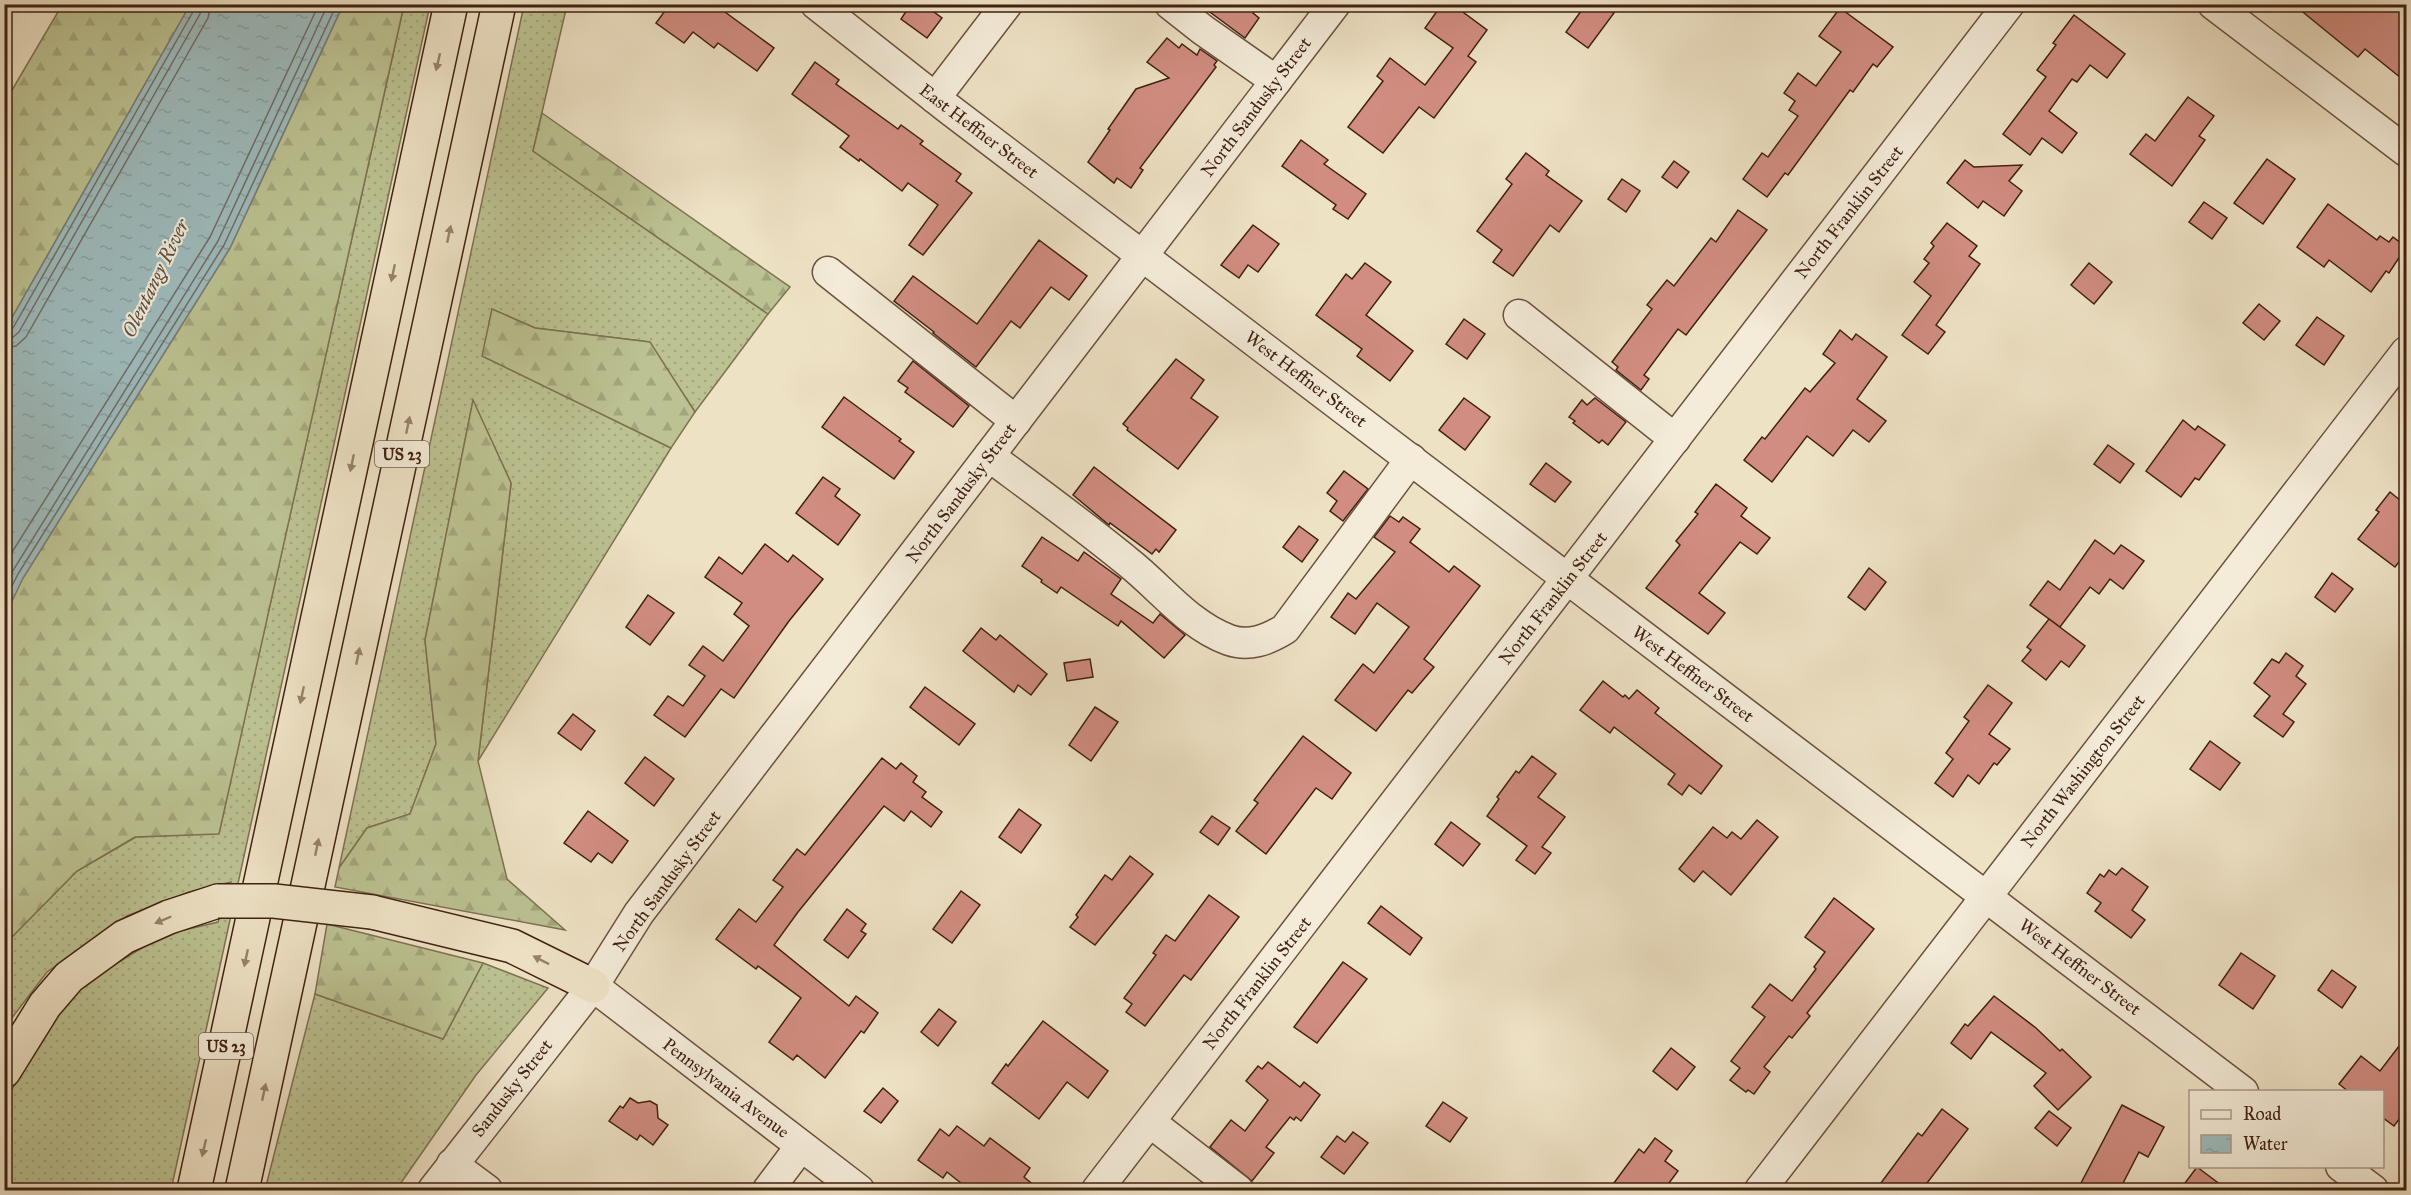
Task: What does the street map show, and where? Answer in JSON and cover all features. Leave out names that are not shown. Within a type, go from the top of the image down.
[{"type":"highway","name":"US 23","points":[[194,1191],[451,4]]},
{"type":"highway","name":"US 23","points":[[242,1191],[499,4]]},
{"type":"highway","points":[[4,1071],[45,1005],[69,977],[124,937],[169,917],[218,901],[274,901],[372,912],[512,946],[593,986]]},
{"type":"street","name":"East Heffner Street","points":[[816,4],[935,98],[1143,255]]},
{"type":"street","points":[[935,98],[1007,4]]},
{"type":"street","points":[[1170,4],[1276,81]]},
{"type":"street","name":"North Sandusky Street","points":[[593,986],[639,913],[1335,4]]},
{"type":"street","name":"North Franklin Street","points":[[1097,1191],[2009,4]]},
{"type":"street","points":[[2213,4],[2406,152]]},
{"type":"street","name":"West Heffner Street","points":[[1143,255],[2240,1090]]},
{"type":"street","points":[[828,272],[1016,421]]},
{"type":"street","points":[[1519,315],[1675,439]]},
{"type":"street","name":"North Washington Street","points":[[1760,1191],[2406,352]]},
{"type":"street","points":[[989,456],[1129,562],[1202,628],[1243,643],[1266,640],[1285,629],[1411,459]]},
{"type":"street","name":"Pennsylvania Avenue","points":[[593,986],[859,1191]]},
{"type":"street","name":"Sandusky Street","points":[[433,1191],[593,986]]},
{"type":"street","points":[[1150,1122],[1238,1191]]},
{"type":"street","points":[[768,1191],[801,1146]]},
{"type":"street","points":[[452,1164],[487,1191]]},
{"type":"street","points":[[2342,1168],[2373,1191]]},
{"type":"green space","points":[[62,5],[190,5],[5,330],[5,102]]},
{"type":"green space","points":[[343,5],[404,5],[219,834],[135,837],[77,871],[5,944],[4,616],[23,578],[230,248]]},
{"type":"green space","points":[[404,5],[430,5],[171,1190],[5,1190],[5,1122],[9,1095],[46,1030],[86,982],[163,935],[218,922],[231,882],[189,892],[127,916],[47,972],[5,1027],[5,944],[77,871],[136,837],[219,833]]},
{"type":"green space","points":[[524,5],[567,5],[533,151],[768,314],[695,412],[649,342],[535,328],[492,309],[483,356],[671,448],[478,761],[511,483],[473,401],[425,640],[436,744],[410,814],[367,828],[339,868]]},
{"type":"green space","points":[[542,113],[790,287],[768,314],[533,151]]},
{"type":"green space","points":[[492,309],[535,328],[650,342],[695,412],[671,448],[482,356]]},
{"type":"green space","points":[[473,400],[511,483],[478,761],[507,879],[565,930],[335,887],[339,868],[367,828],[410,814],[436,744],[425,640]]},
{"type":"green space","points":[[327,924],[483,963],[443,1039],[315,994]]},
{"type":"green space","points":[[483,963],[548,988],[476,1075],[396,1190],[265,1190],[315,994],[443,1039]]},
{"type":"water","name":"Olentangy River","points":[[190,5],[343,5],[230,248],[23,578],[5,616],[5,330]]},
{"type":"building","points":[[670,4],[714,4],[774,48],[757,71],[718,43],[714,48],[693,32],[684,43],[656,23]]},
{"type":"building","points":[[911,4],[923,4],[942,18],[927,38],[901,19]]},
{"type":"building","points":[[1199,4],[1259,4],[1253,13],[1259,18],[1245,38]]},
{"type":"building","points":[[1442,4],[1452,4],[1487,30],[1468,56],[1476,62],[1434,118],[1419,107],[1383,153],[1348,127],[1383,81],[1377,76],[1390,58],[1425,85],[1453,48],[1425,28]]},
{"type":"building","points":[[1586,4],[1602,4],[1614,13],[1588,48],[1566,32]]},
{"type":"building","points":[[2293,4],[2406,4],[2406,82],[2365,49],[2358,57]]},
{"type":"building","points":[[1840,8],[1893,47],[1877,67],[1873,64],[1853,92],[1850,90],[1788,175],[1785,173],[1767,197],[1743,179],[1762,153],[1768,157],[1798,116],[1789,110],[1795,101],[1784,93],[1798,73],[1816,86],[1841,52],[1819,36]]},
{"type":"building","points":[[2074,15],[2125,54],[2107,78],[2090,65],[2077,82],[2072,79],[2049,111],[2077,133],[2062,153],[2042,138],[2030,155],[2003,134],[2046,77],[2037,70],[2056,45],[2053,43]]},
{"type":"building","points":[[1167,38],[1179,48],[1182,44],[1197,55],[1200,49],[1217,61],[1214,65],[1216,67],[1140,168],[1143,170],[1131,188],[1117,178],[1114,183],[1088,162],[1136,89],[1169,78],[1147,62]]},
{"type":"building","points":[[815,62],[839,80],[836,84],[898,129],[901,125],[923,141],[920,144],[961,174],[956,181],[972,193],[923,255],[909,245],[938,205],[908,183],[902,191],[840,147],[849,136],[792,94]]},
{"type":"building","points":[[2188,97],[2214,116],[2199,136],[2205,140],[2172,186],[2130,154],[2146,134],[2155,141]]},
{"type":"building","points":[[1301,140],[1328,160],[1324,164],[1366,194],[1348,219],[1333,209],[1336,205],[1282,166]]},
{"type":"building","points":[[1526,153],[1549,171],[1546,175],[1582,201],[1559,232],[1550,225],[1513,276],[1493,262],[1502,250],[1477,231],[1512,184],[1506,179]]},
{"type":"building","points":[[2267,159],[2295,179],[2263,224],[2234,203]]},
{"type":"building","points":[[1965,160],[1974,167],[2022,165],[2009,181],[2022,191],[2004,216],[1983,201],[1978,208],[1947,183]]},
{"type":"building","points":[[1674,161],[1689,172],[1677,188],[1662,177]]},
{"type":"building","points":[[1622,179],[1640,191],[1626,212],[1608,199]]},
{"type":"building","points":[[2204,202],[2227,218],[2212,239],[2189,222]]},
{"type":"building","points":[[2328,204],[2377,240],[2380,236],[2389,242],[2393,237],[2406,247],[2389,273],[2386,271],[2371,292],[2329,260],[2324,267],[2297,247]]},
{"type":"building","points":[[1738,210],[1767,230],[1686,335],[1678,329],[1644,375],[1649,379],[1641,390],[1616,370],[1618,367],[1612,362],[1652,309],[1647,305],[1667,280],[1674,286],[1711,238],[1716,242]]},
{"type":"building","points":[[1947,223],[1977,246],[1969,256],[1980,264],[1936,325],[1945,332],[1928,354],[1902,335],[1931,296],[1914,282],[1929,263],[1924,259],[1934,246],[1931,243]]},
{"type":"building","points":[[1253,225],[1279,244],[1258,272],[1248,265],[1239,278],[1221,265]]},
{"type":"building","points":[[1039,240],[1087,276],[1069,300],[1051,287],[1020,328],[1011,321],[976,367],[894,301],[913,276],[977,324]]},
{"type":"building","points":[[1365,263],[1391,282],[1366,315],[1413,351],[1390,381],[1357,356],[1362,349],[1316,315],[1346,274],[1352,279]]},
{"type":"building","points":[[2089,263],[2112,282],[2094,304],[2071,285]]},
{"type":"building","points":[[2259,304],[2280,321],[2264,340],[2243,323]]},
{"type":"building","points":[[2317,317],[2344,336],[2324,365],[2296,345]]},
{"type":"building","points":[[1464,319],[1485,334],[1467,359],[1446,344]]},
{"type":"building","points":[[1840,330],[1852,340],[1856,334],[1887,357],[1857,399],[1886,421],[1869,442],[1853,430],[1833,456],[1807,436],[1772,482],[1744,460],[1762,437],[1765,439],[1805,388],[1810,392],[1835,363],[1823,354]]},
{"type":"building","points":[[1176,359],[1204,380],[1191,398],[1218,417],[1178,469],[1127,430],[1128,428],[1123,424]]},
{"type":"building","points":[[913,361],[969,406],[953,427],[905,392],[908,388],[898,381]]},
{"type":"building","points":[[844,397],[901,439],[899,441],[914,452],[894,479],[822,427]]},
{"type":"building","points":[[1464,398],[1490,417],[1465,450],[1439,430]]},
{"type":"building","points":[[1595,398],[1626,422],[1608,445],[1602,440],[1599,443],[1573,423],[1575,421],[1569,417],[1582,400],[1587,405]]},
{"type":"building","points":[[2183,420],[2195,430],[2198,426],[2225,445],[2199,480],[2195,478],[2181,497],[2146,471]]},
{"type":"building","points":[[2108,445],[2134,464],[2120,483],[2094,464]]},
{"type":"building","points":[[1546,463],[1571,482],[1555,502],[1530,484]]},
{"type":"building","points":[[1094,467],[1176,530],[1159,552],[1156,549],[1152,554],[1110,523],[1109,525],[1073,495]]},
{"type":"building","points":[[1344,471],[1368,489],[1343,521],[1330,511],[1337,501],[1327,493]]},
{"type":"building","points":[[823,477],[840,489],[835,496],[860,515],[838,545],[796,513]]},
{"type":"building","points":[[1716,484],[1747,508],[1741,516],[1770,538],[1757,554],[1740,542],[1699,593],[1725,613],[1708,634],[1646,588],[1680,545],[1676,541],[1698,514],[1695,512]]},
{"type":"building","points":[[2390,492],[2406,505],[2406,553],[2395,567],[2358,539],[2379,512],[2376,510]]},
{"type":"building","points":[[1390,516],[1399,522],[1403,517],[1420,529],[1410,542],[1449,572],[1454,566],[1480,586],[1424,659],[1434,667],[1412,693],[1408,690],[1376,731],[1335,700],[1363,664],[1374,673],[1409,627],[1377,603],[1355,634],[1331,617],[1348,593],[1356,599],[1395,552],[1374,537]]},
{"type":"building","points":[[1299,526],[1318,540],[1302,562],[1283,547]]},
{"type":"building","points":[[1042,537],[1078,561],[1084,552],[1121,579],[1111,594],[1153,623],[1160,614],[1185,635],[1164,658],[1121,621],[1118,626],[1061,587],[1057,593],[1022,566]]},
{"type":"building","points":[[2095,540],[2114,554],[2121,545],[2144,561],[2123,589],[2110,579],[2099,594],[2090,587],[2060,627],[2030,605],[2048,581],[2060,590]]},
{"type":"building","points":[[765,544],[788,562],[793,555],[823,579],[789,621],[734,698],[721,689],[685,737],[654,715],[668,696],[683,706],[705,676],[689,665],[703,646],[723,661],[749,626],[734,614],[742,603],[705,577],[719,557],[742,574]]},
{"type":"building","points":[[1869,568],[1886,582],[1865,610],[1848,597]]},
{"type":"building","points":[[2332,573],[2353,589],[2335,612],[2315,597]]},
{"type":"building","points":[[648,595],[674,613],[650,645],[626,627]]},
{"type":"building","points":[[2049,619],[2085,646],[2069,667],[2061,661],[2046,680],[2022,661],[2031,650],[2027,647]]},
{"type":"building","points":[[981,628],[996,640],[1000,635],[1047,674],[1031,695],[1018,685],[1014,692],[963,651]]},
{"type":"building","points":[[2286,653],[2303,666],[2296,676],[2306,684],[2283,714],[2294,722],[2283,737],[2254,716],[2270,696],[2254,683],[2272,659],[2279,663]]},
{"type":"building","points":[[1090,659],[1093,677],[1067,681],[1064,663]]},
{"type":"building","points":[[1603,681],[1629,699],[1637,690],[1659,708],[1655,713],[1722,766],[1701,794],[1689,785],[1682,795],[1668,784],[1675,774],[1614,727],[1610,733],[1580,710]]},
{"type":"building","points":[[1988,685],[2012,703],[1989,734],[2010,749],[1997,765],[1994,763],[1979,784],[1968,775],[1953,797],[1935,783],[1953,759],[1946,753],[1969,721],[1964,717]]},
{"type":"building","points":[[925,687],[975,724],[959,745],[910,707]]},
{"type":"building","points":[[1095,707],[1118,722],[1091,761],[1069,745]]},
{"type":"building","points":[[573,714],[595,731],[581,750],[558,733]]},
{"type":"building","points":[[1303,736],[1351,773],[1332,799],[1316,788],[1266,854],[1236,831],[1258,803],[1254,800]]},
{"type":"building","points":[[2210,741],[2240,763],[2220,790],[2190,769]]},
{"type":"building","points":[[1532,756],[1556,774],[1538,797],[1565,817],[1542,847],[1551,853],[1535,874],[1516,860],[1527,846],[1487,816],[1499,799],[1497,797],[1516,771],[1519,773]]},
{"type":"building","points":[[645,757],[674,779],[654,806],[625,783]]},
{"type":"building","points":[[882,758],[896,769],[901,763],[917,776],[913,782],[926,792],[922,797],[942,812],[931,827],[911,811],[904,821],[884,806],[774,945],[849,1006],[856,996],[878,1013],[864,1033],[861,1031],[825,1078],[797,1055],[793,1060],[769,1042],[801,998],[758,966],[756,969],[716,939],[739,909],[756,922],[783,887],[773,880],[797,849],[805,855]]},
{"type":"building","points":[[1019,809],[1041,825],[1021,853],[999,837]]},
{"type":"building","points":[[588,811],[628,841],[612,863],[598,853],[591,862],[564,843]]},
{"type":"building","points":[[1212,816],[1230,828],[1218,845],[1200,832]]},
{"type":"building","points":[[1757,820],[1778,837],[1731,895],[1703,871],[1694,882],[1679,869],[1713,827],[1727,838],[1732,832],[1741,839]]},
{"type":"building","points":[[1451,822],[1480,844],[1463,866],[1435,844]]},
{"type":"building","points":[[1130,856],[1153,874],[1095,945],[1070,927],[1105,875],[1112,880]]},
{"type":"building","points":[[2122,868],[2148,887],[2132,910],[2145,920],[2131,938],[2095,911],[2101,903],[2087,893],[2100,874],[2104,877],[2109,870],[2116,875]]},
{"type":"building","points":[[961,891],[980,905],[952,943],[933,929]]},
{"type":"building","points":[[1209,895],[1239,917],[1191,980],[1184,975],[1145,1026],[1126,1012],[1132,1004],[1124,998],[1156,955],[1153,953],[1166,935],[1175,941]]},
{"type":"building","points":[[1834,898],[1874,929],[1807,1013],[1810,1016],[1792,1038],[1789,1036],[1764,1067],[1770,1072],[1754,1094],[1748,1090],[1746,1092],[1730,1080],[1740,1068],[1731,1061],[1765,1017],[1752,1007],[1770,984],[1792,1001],[1816,969],[1814,967],[1825,952],[1805,937]]},
{"type":"building","points":[[1381,906],[1422,938],[1410,955],[1368,923]]},
{"type":"building","points":[[847,909],[866,924],[861,931],[866,934],[848,958],[824,940]]},
{"type":"building","points":[[2241,953],[2275,976],[2253,1009],[2219,985]]},
{"type":"building","points":[[1343,962],[1367,979],[1317,1043],[1294,1027]]},
{"type":"building","points":[[2332,970],[2356,987],[2342,1008],[2318,990]]},
{"type":"building","points":[[1994,996],[2036,1028],[2060,1051],[2062,1049],[2091,1077],[2058,1110],[2034,1086],[2046,1073],[1991,1032],[1971,1059],[1951,1043],[1965,1024],[1968,1026]]},
{"type":"building","points":[[939,1009],[956,1022],[938,1046],[921,1032]]},
{"type":"building","points":[[1043,1021],[1108,1071],[1088,1098],[1067,1082],[1039,1119],[992,1083]]},
{"type":"building","points":[[2406,1037],[2406,1110],[2394,1126],[2384,1118],[2384,1090],[2346,1090],[2339,1084],[2361,1056],[2380,1071]]},
{"type":"building","points":[[1671,1048],[1695,1067],[1677,1090],[1653,1071]]},
{"type":"building","points":[[1268,1062],[1300,1087],[1304,1082],[1320,1095],[1301,1121],[1296,1117],[1294,1120],[1290,1117],[1266,1147],[1274,1153],[1252,1181],[1210,1147],[1231,1120],[1245,1131],[1268,1100],[1246,1081],[1258,1066],[1262,1069]]},
{"type":"building","points":[[883,1088],[898,1101],[881,1123],[864,1111]]},
{"type":"building","points":[[630,1098],[638,1103],[650,1101],[657,1105],[658,1118],[668,1125],[653,1145],[640,1135],[637,1140],[609,1121],[620,1106],[623,1108]]},
{"type":"building","points":[[1443,1102],[1467,1118],[1450,1142],[1426,1126]]},
{"type":"building","points":[[2122,1105],[2164,1127],[2148,1157],[2139,1152],[2119,1191],[2091,1191],[2080,1185]]},
{"type":"building","points":[[1942,1109],[1968,1129],[1921,1191],[1875,1191],[1918,1133],[1922,1136]]},
{"type":"building","points":[[2049,1111],[2071,1128],[2057,1146],[2035,1128]]},
{"type":"building","points":[[957,1126],[984,1146],[990,1138],[1030,1168],[1024,1177],[1041,1191],[971,1191],[947,1172],[943,1178],[918,1160],[940,1129],[949,1136]]},
{"type":"building","points":[[1353,1132],[1368,1143],[1344,1174],[1321,1157],[1337,1136],[1345,1142]]},
{"type":"building","points":[[1655,1138],[1672,1151],[1665,1161],[1678,1171],[1663,1191],[1608,1191],[1639,1149],[1644,1153]]},
{"type":"building","points":[[2198,1168],[2229,1191],[2179,1191]]}]
